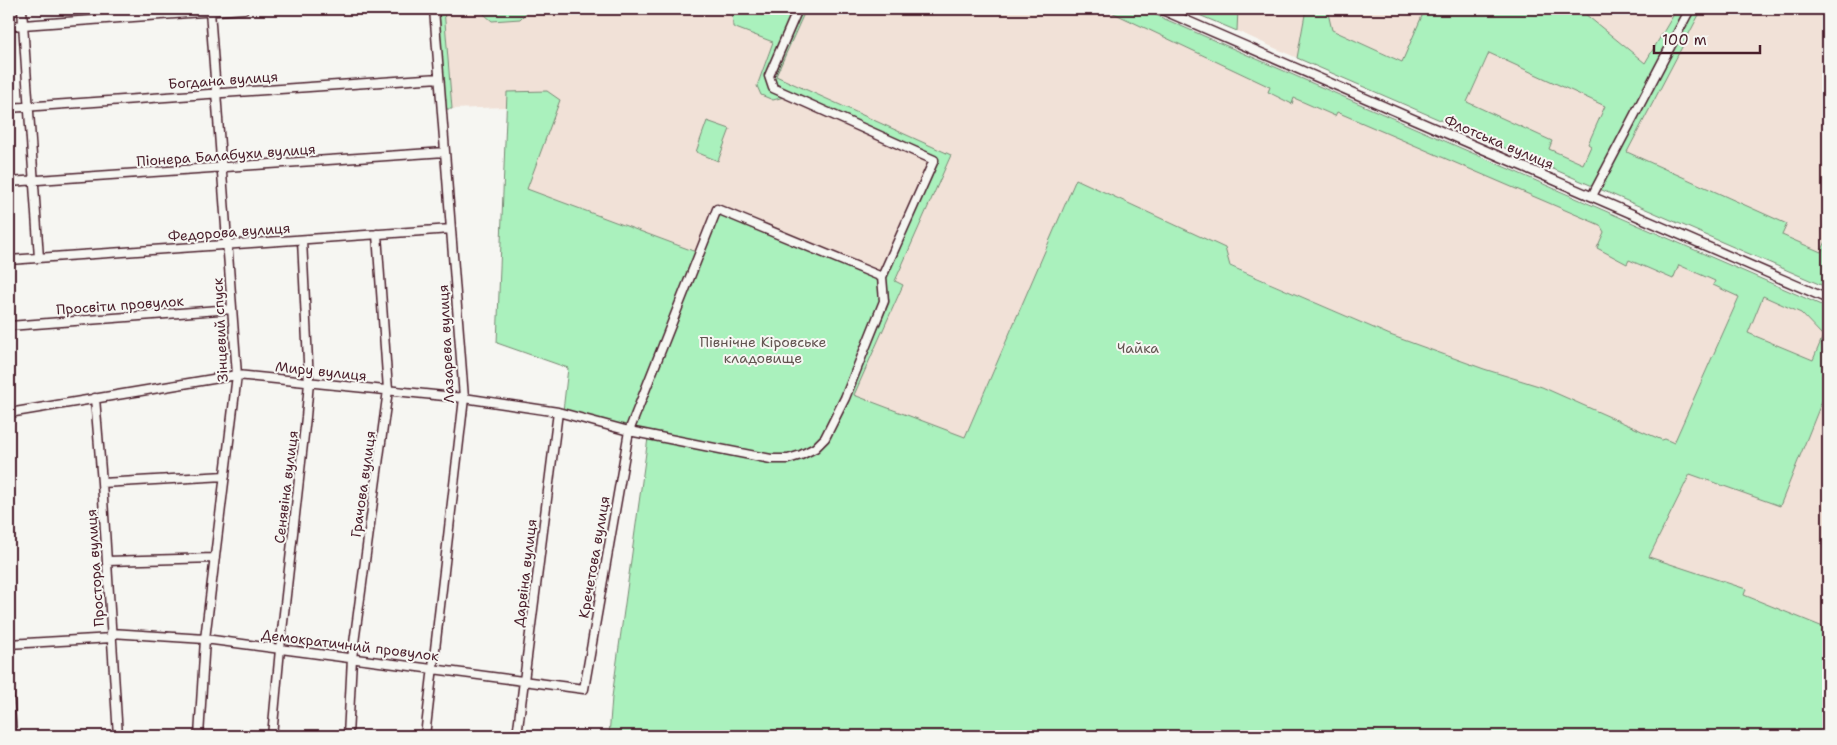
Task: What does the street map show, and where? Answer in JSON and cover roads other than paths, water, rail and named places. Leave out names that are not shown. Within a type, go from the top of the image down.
[{"type":"street","points":[[22,9],[39,258]]},
{"type":"street","points":[[9,26],[244,9]]},
{"type":"street","name":"Лазарева вулиця","points":[[425,736],[464,398],[434,9]]},
{"type":"street","points":[[798,9],[769,76],[773,88],[934,160],[882,277]]},
{"type":"street","name":"Флотська вулиця","points":[[1160,9],[1828,299]]},
{"type":"street","points":[[1592,196],[1690,9]]},
{"type":"street","name":"Зінцевий спуск","points":[[198,736],[205,639],[237,375],[210,11]]},
{"type":"street","name":"Богдана вулиця","points":[[9,108],[439,78]]},
{"type":"street","name":"Піонера Балабухи вулиця","points":[[9,182],[445,152]]},
{"type":"street","name":"Кречетова вулиця","points":[[584,689],[629,431],[717,209],[882,277]]},
{"type":"street","name":"Федорова вулиця","points":[[9,260],[451,229]]},
{"type":"street","name":"Грачова вулиця","points":[[348,736],[352,658],[388,390],[377,234]]},
{"type":"street","name":"Сенявіна вулиця","points":[[272,736],[309,382],[302,240]]},
{"type":"street","name":"Миру вулиця","points":[[9,413],[237,375],[464,398],[558,412],[629,431],[771,459],[795,457],[815,448],[825,438],[838,412],[884,301],[882,277]]},
{"type":"street","name":"Просвіти провулок","points":[[9,326],[232,309]]},
{"type":"street","name":"Простора вулиця","points":[[95,398],[118,736]]},
{"type":"street","name":"Дарвіна вулиця","points":[[518,736],[558,412]]},
{"type":"street","points":[[102,483],[225,476]]},
{"type":"street","points":[[107,561],[215,558]]},
{"type":"street","name":"Демократичний провулок","points":[[9,644],[111,636],[205,639],[584,689]]},
{"type":"street","points":[[9,693],[12,736]]},
{"type":"park label","name":"Чайка","points":[[1138,348]]},
{"type":"park label","name":"Північне Кіровське кладовище","points":[[763,350]]}]
